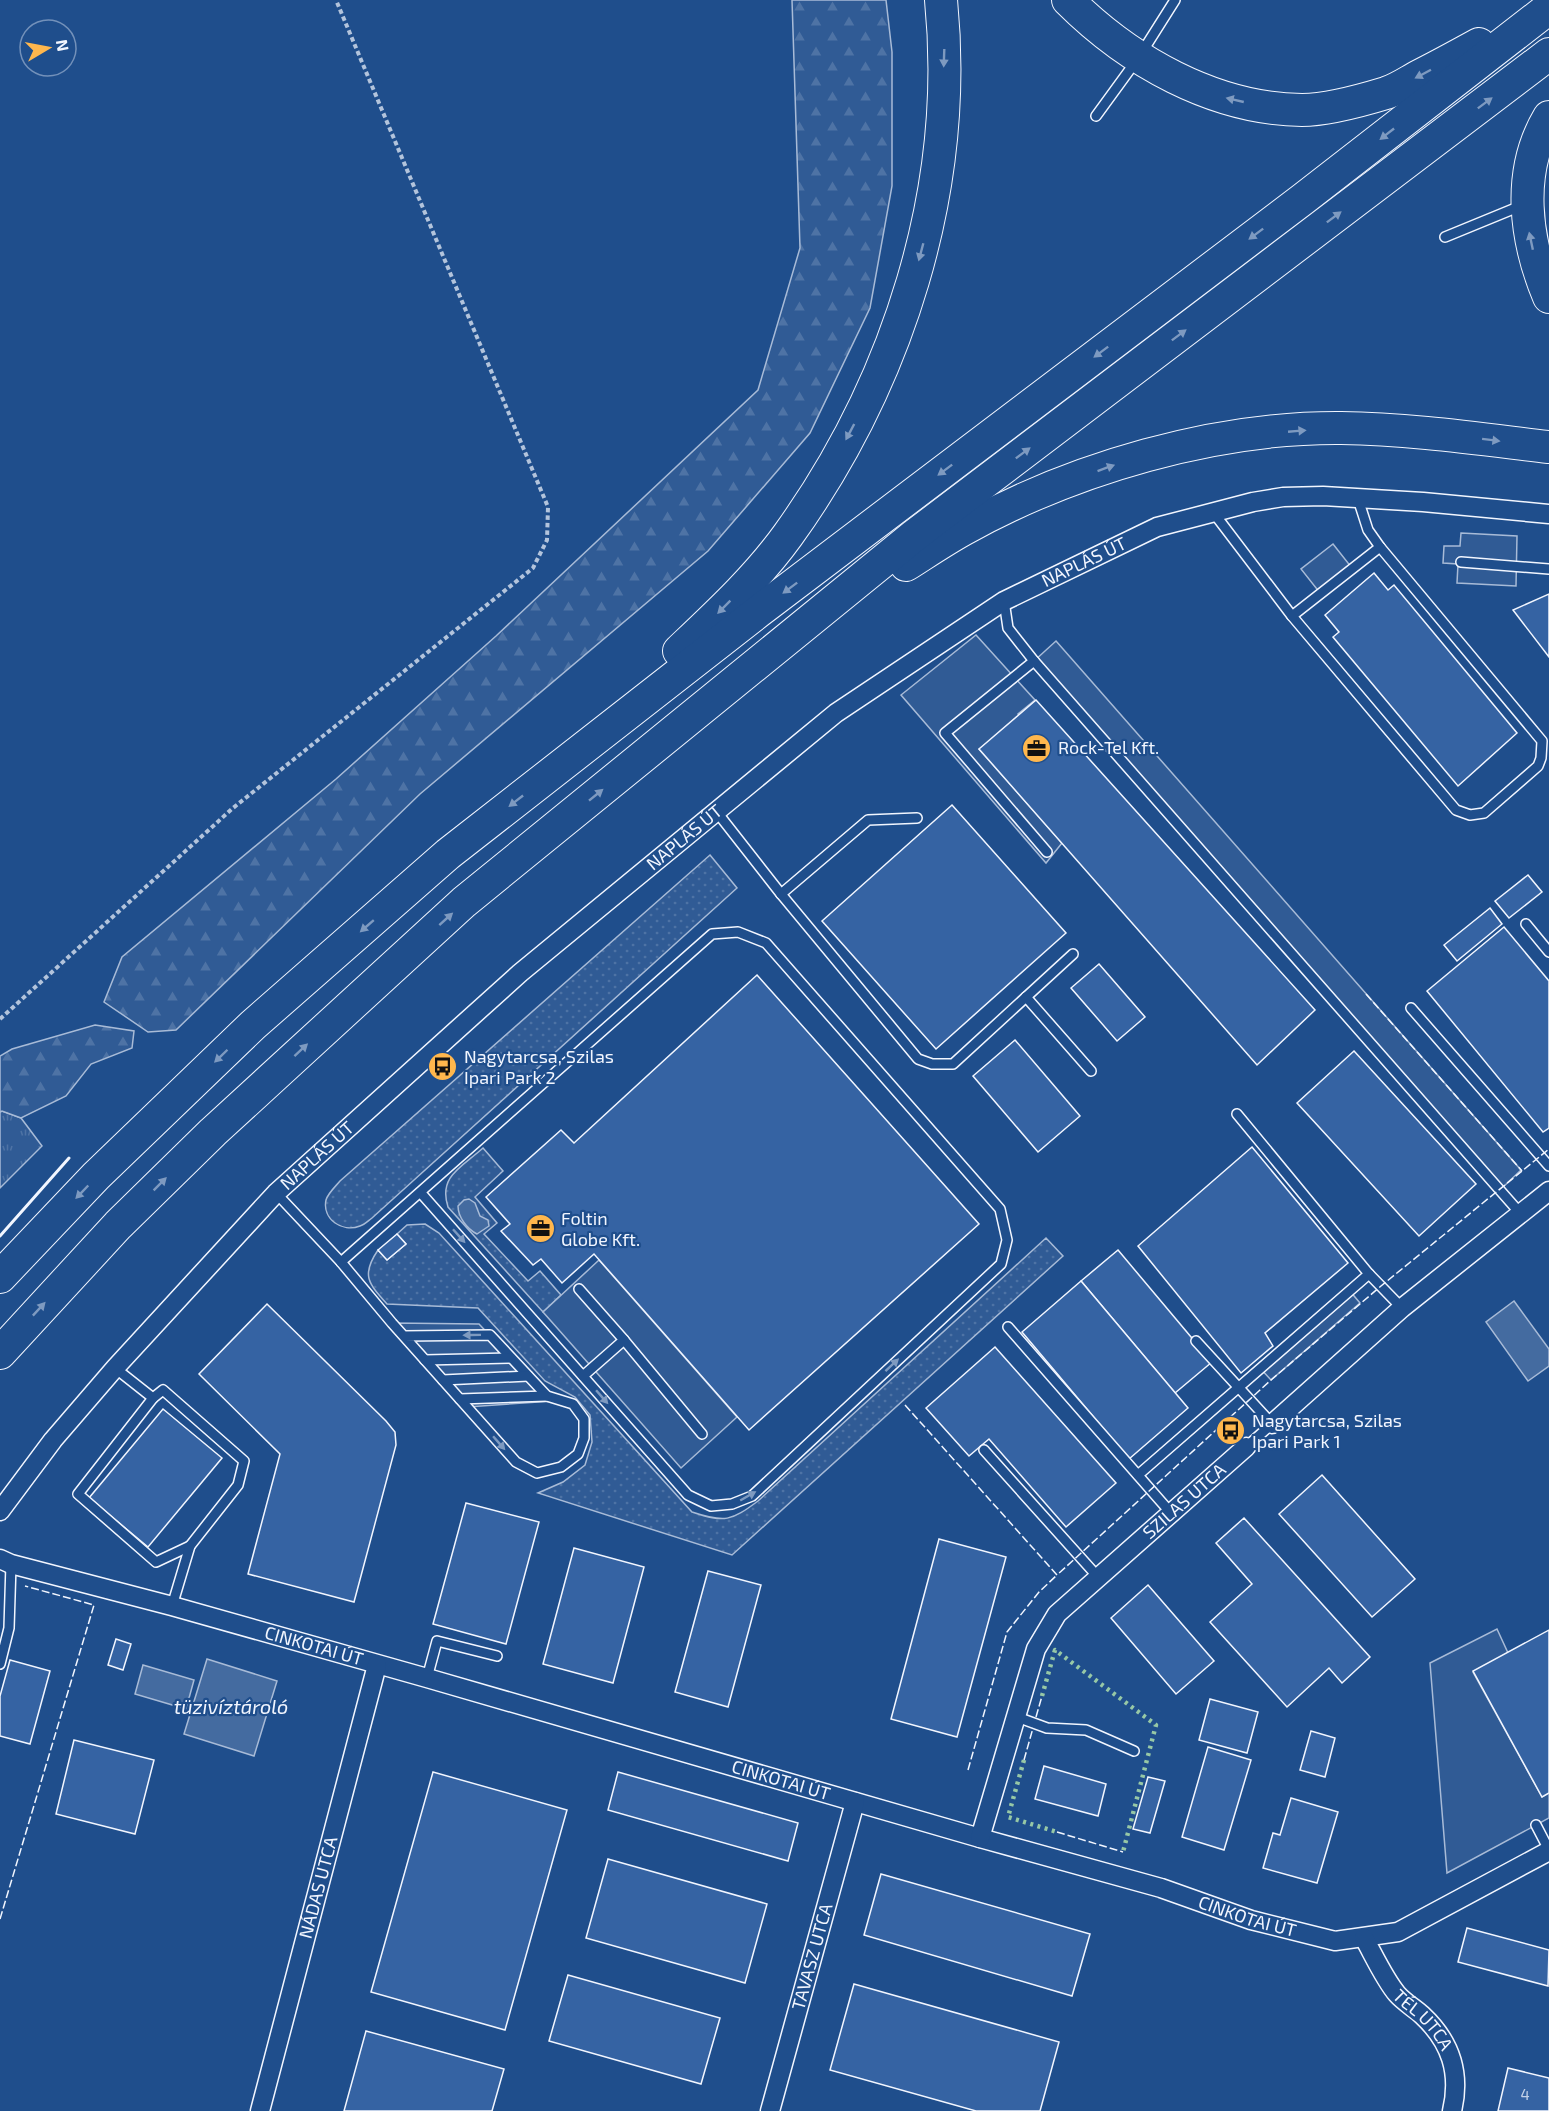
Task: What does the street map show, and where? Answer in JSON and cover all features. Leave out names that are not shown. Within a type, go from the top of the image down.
[{"type":"highway","points":[[628,712],[663,665],[729,603],[786,537],[826,478],[890,349],[924,244],[936,176],[942,122],[945,36],[941,0]]},
{"type":"highway","points":[[1068,0],[1103,31],[1139,57],[1185,82],[1221,97],[1259,105],[1303,110],[1348,103],[1389,92],[1549,8]]},
{"type":"highway","points":[[0,1277],[96,1176],[253,1025],[448,854],[628,712],[1303,199],[1549,8]]},
{"type":"highway","points":[[0,1353],[118,1225],[213,1132],[474,894],[915,535],[1549,54]]},
{"type":"highway","points":[[1549,117],[1534,152],[1529,178],[1528,202],[1529,234],[1538,269],[1549,297]]},
{"type":"highway","points":[[829,606],[897,571],[964,529],[1031,495],[1122,462],[1188,445],[1250,435],[1340,428],[1423,432],[1549,447]]},
{"type":"street","name":"NAPLÁS ÚT","points":[[0,1511],[53,1440],[115,1368],[276,1193],[520,973],[836,713],[1004,601],[1157,527],[1283,497],[1323,496],[1423,502],[1549,514]]},
{"type":"street","name":"SZILAS UTCA","points":[[1272,1424],[1402,1308],[1549,1191]]},
{"type":"street","name":"SZILAS UTCA","points":[[980,1838],[1036,1649],[1057,1614],[1246,1447]]},
{"type":"street","name":"CINKOTAI ÚT","points":[[6,1561],[427,1678],[1161,1888],[1251,1920],[1335,1941],[1398,1932],[1549,1850]]},
{"type":"street","name":"NÁDAS UTCA","points":[[260,2111],[377,1665]]},
{"type":"street","name":"TAVASZ UTCA","points":[[770,2111],[855,1802]]},
{"type":"street","name":"TÉL UTCA","points":[[1364,1938],[1397,1994],[1442,2036],[1453,2061],[1455,2096],[1452,2111]]},
{"type":"lane","points":[[1096,116],[1139,57],[1175,0]]},
{"type":"lane","points":[[1445,237],[1528,202]]},
{"type":"lane","points":[[1214,512],[1292,616],[1456,810],[1470,815],[1484,813],[1538,766],[1542,741],[1380,547],[1368,530],[1358,499]]},
{"type":"lane","points":[[1292,616],[1380,547]]},
{"type":"lane","points":[[1461,562],[1549,569]]},
{"type":"lane","points":[[1004,601],[1008,628],[1034,661],[1520,1213]]},
{"type":"lane","points":[[1034,661],[945,733],[1047,852]]},
{"type":"lane","points":[[716,812],[918,1059],[932,1064],[953,1064],[1073,954]]},
{"type":"lane","points":[[782,894],[868,820],[917,818]]},
{"type":"lane","points":[[1526,924],[1549,952]]},
{"type":"lane","points":[[341,1262],[420,1192],[712,934],[738,932],[766,944],[1000,1209],[1007,1240],[1001,1264],[752,1496],[732,1504],[711,1506],[688,1495],[420,1192]]},
{"type":"lane","points":[[1026,997],[1090,1071]]},
{"type":"lane","points":[[1411,1008],[1549,1167]]},
{"type":"lane","points":[[1237,1114],[1369,1274],[1402,1308]]},
{"type":"lane","points":[[276,1193],[341,1262],[404,1336],[425,1360],[516,1462],[537,1473],[561,1467],[578,1454],[584,1438],[584,1419],[573,1404],[547,1395],[460,1399]]},
{"type":"lane","points":[[1138,1475],[1369,1274]]},
{"type":"lane","points":[[579,1289],[702,1434]]},
{"type":"lane","points":[[1008,1326],[1171,1514]]},
{"type":"lane","points":[[404,1336],[489,1335],[547,1395]]},
{"type":"lane","points":[[583,1376],[624,1340]]},
{"type":"lane","points":[[1196,1341],[1272,1424]]},
{"type":"lane","points":[[425,1360],[511,1358]]},
{"type":"lane","points":[[115,1368],[153,1398]]},
{"type":"lane","points":[[443,1380],[528,1376]]},
{"type":"lane","points":[[171,1606],[189,1546],[238,1485],[244,1461],[163,1390],[153,1398],[78,1494],[156,1562],[189,1546]]},
{"type":"lane","name":"SZILAS UTCA","points":[[1246,1447],[1272,1424]]},
{"type":"lane","points":[[984,1450],[1098,1578]]},
{"type":"lane","points":[[0,1664],[9,1628],[6,1561]]},
{"type":"lane","points":[[427,1678],[437,1641],[497,1656]]},
{"type":"lane","points":[[1017,1718],[1047,1728],[1086,1730],[1134,1751]]},
{"type":"lane","points":[[1536,1825],[1549,1850]]},
{"type":"path","points":[[0,1019],[233,808],[533,567],[547,540],[548,507],[336,0]]},
{"type":"green space","points":[[792,0],[886,0],[892,52],[892,186],[870,308],[810,433],[708,551],[420,794],[176,1030],[148,1032],[104,1002],[122,957],[336,779],[496,636],[758,390],[800,248]]},
{"type":"green space","points":[[710,855],[737,888],[372,1218],[363,1225],[347,1228],[340,1226],[330,1218],[327,1213],[326,1200],[340,1181]]},
{"type":"green space","points":[[95,1025],[134,1031],[132,1048],[91,1064],[66,1096],[21,1118],[0,1112],[0,1056],[12,1049]]},
{"type":"green space","points":[[0,1112],[21,1118],[42,1146],[0,1188]]},
{"type":"green space","points":[[483,1148],[503,1171],[475,1197],[497,1223],[484,1234],[528,1281],[540,1271],[561,1295],[543,1312],[448,1207],[446,1187],[449,1180],[460,1167]]},
{"type":"green space","points":[[425,1224],[439,1233],[692,1512],[720,1519],[741,1513],[758,1501],[1046,1238],[1063,1256],[732,1555],[538,1493],[563,1482],[585,1465],[592,1442],[590,1415],[575,1397],[545,1381],[478,1308],[387,1304],[380,1297],[371,1284],[368,1273],[378,1250],[387,1260],[406,1244],[397,1234],[407,1225]]},
{"type":"shaded area","points":[[1461,533],[1517,536],[1516,586],[1457,583],[1458,564],[1443,563],[1444,546],[1460,546]]},
{"type":"shaded area","points":[[1333,544],[1352,568],[1320,593],[1301,569]]},
{"type":"shaded area","points":[[976,635],[1035,700],[1018,714],[1020,718],[979,749],[1062,843],[1046,863],[901,695]]},
{"type":"shaded area","points":[[1056,641],[1521,1170],[1500,1190],[1034,661]]},
{"type":"shaded area","points":[[599,1260],[737,1417],[681,1468],[543,1312]]},
{"type":"shaded area","points":[[1349,1290],[1360,1303],[1271,1380],[1260,1368]]},
{"type":"shaded area","points":[[392,1323],[479,1324],[552,1401],[467,1407]]},
{"type":"shaded area","points":[[1497,1629],[1508,1653],[1473,1672],[1542,1797],[1549,1793],[1549,1818],[1447,1873],[1430,1663]]},
{"type":"water","points":[[469,1199],[475,1203],[480,1216],[488,1220],[489,1226],[477,1234],[464,1222],[458,1210],[458,1206],[464,1200]]},
{"type":"water","points":[[1514,1301],[1549,1349],[1549,1366],[1528,1381],[1486,1322]]},
{"type":"water","name":"tüzivíztároló","points":[[207,1659],[277,1681],[254,1756],[184,1734]]},
{"type":"water","name":"tüzivíztároló","points":[[143,1665],[194,1680],[186,1709],[135,1694]]},
{"type":"building","points":[[1374,573],[1388,590],[1394,585],[1517,733],[1458,786],[1333,637],[1339,632],[1325,615]]},
{"type":"building","points":[[1549,594],[1549,657],[1513,610]]},
{"type":"building","points":[[1036,700],[1315,1010],[1257,1065],[979,749]]},
{"type":"building","points":[[952,805],[1066,933],[936,1049],[822,921]]},
{"type":"building","points":[[1528,875],[1542,892],[1509,918],[1495,901]]},
{"type":"building","points":[[1490,908],[1502,924],[1457,961],[1444,945]]},
{"type":"building","points":[[1504,927],[1549,981],[1549,1128],[1543,1132],[1427,991]]},
{"type":"building","points":[[1099,964],[1145,1017],[1117,1041],[1071,988]]},
{"type":"building","points":[[757,975],[979,1224],[749,1430],[594,1254],[562,1283],[541,1259],[533,1265],[501,1231],[510,1224],[486,1197],[561,1130],[574,1143]]},
{"type":"building","points":[[1015,1040],[1080,1116],[1038,1152],[973,1076]]},
{"type":"building","points":[[1354,1051],[1476,1184],[1419,1236],[1297,1103]]},
{"type":"building","points":[[1252,1147],[1348,1263],[1265,1333],[1273,1346],[1241,1373],[1138,1246]]},
{"type":"building","points":[[397,1234],[406,1244],[387,1260],[378,1250]]},
{"type":"building","points":[[1118,1250],[1212,1362],[1175,1393],[1081,1281]]},
{"type":"building","points":[[1081,1281],[1188,1408],[1129,1459],[1022,1332]]},
{"type":"building","points":[[267,1304],[395,1432],[396,1445],[354,1602],[248,1574],[280,1454],[199,1374]]},
{"type":"building","points":[[995,1347],[1116,1483],[1066,1527],[989,1439],[969,1456],[926,1408]]},
{"type":"building","points":[[163,1409],[222,1458],[148,1547],[89,1498]]},
{"type":"building","points":[[1322,1475],[1415,1579],[1372,1617],[1279,1514]]},
{"type":"building","points":[[466,1503],[539,1522],[506,1644],[433,1624]]},
{"type":"building","points":[[1244,1518],[1370,1657],[1342,1683],[1329,1668],[1287,1707],[1210,1622],[1252,1584],[1216,1543]]},
{"type":"building","points":[[939,1539],[1006,1557],[957,1737],[891,1719]]},
{"type":"building","points":[[574,1548],[644,1567],[613,1683],[543,1664]]},
{"type":"building","points":[[708,1571],[761,1585],[728,1707],[675,1692]]},
{"type":"building","points":[[1148,1585],[1214,1661],[1176,1694],[1111,1618]]},
{"type":"building","points":[[1549,1630],[1549,1793],[1542,1797],[1473,1671]]},
{"type":"building","points":[[116,1639],[131,1644],[123,1670],[108,1665]]},
{"type":"building","points":[[10,1660],[50,1671],[30,1744],[0,1736],[0,1696]]},
{"type":"building","points":[[1210,1699],[1258,1712],[1247,1753],[1199,1740]]},
{"type":"building","points":[[1311,1731],[1335,1738],[1325,1777],[1300,1770]]},
{"type":"building","points":[[74,1740],[154,1760],[135,1834],[56,1814]]},
{"type":"building","points":[[1208,1747],[1251,1760],[1224,1850],[1182,1837]]},
{"type":"building","points":[[1044,1766],[1106,1784],[1098,1816],[1035,1799]]},
{"type":"building","points":[[433,1772],[567,1810],[505,2030],[371,1992]]},
{"type":"building","points":[[618,1772],[798,1823],[788,1861],[608,1810]]},
{"type":"building","points":[[1148,1777],[1165,1781],[1150,1833],[1133,1829]]},
{"type":"building","points":[[1291,1798],[1338,1812],[1317,1883],[1263,1868],[1273,1833],[1280,1835]]},
{"type":"building","points":[[608,1859],[767,1904],[745,1983],[586,1938]]},
{"type":"building","points":[[881,1874],[1090,1934],[1072,1996],[864,1935]]},
{"type":"building","points":[[1467,1928],[1549,1950],[1548,1986],[1458,1962]]},
{"type":"building","points":[[568,1975],[720,2018],[701,2084],[549,2041]]},
{"type":"building","points":[[854,1984],[1059,2042],[1040,2111],[976,2111],[830,2070]]},
{"type":"building","points":[[366,2031],[504,2069],[492,2111],[344,2111]]},
{"type":"building","points":[[1508,2068],[1549,2078],[1549,2111],[1498,2111]]},
{"type":"hedge","points":[[1042,1696],[1055,1650],[1156,1725],[1123,1852]]},
{"type":"hedge","points":[[1024,1760],[1008,1817],[1057,1832]]},
{"type":"fence","points":[[1366,994],[1522,1171]]},
{"type":"fence","points":[[905,1405],[1057,1575],[1271,1380],[1381,1286],[1549,1149]]},
{"type":"fence","points":[[968,1770],[1007,1632],[1039,1592],[1057,1575]]},
{"type":"fence","points":[[0,1919],[94,1605],[25,1586]]},
{"type":"fence","points":[[1036,1717],[1042,1696]]},
{"type":"fence","points":[[1024,1760],[1033,1728]]},
{"type":"fence","points":[[1057,1832],[1123,1852]]},
{"type":"wall","points":[[0,1236],[69,1158]]},
{"type":"place","name":"Rock-Tel Kft.","points":[[1037,748]]},
{"type":"place","name":"Nagytarcsa, Szilas Ipari Park 2","points":[[443,1067]]},
{"type":"place","name":"Foltin Globe Kft.","points":[[540,1229]]},
{"type":"place","name":"Nagytarcsa, Szilas Ipari Park 1","points":[[1231,1431]]}]
